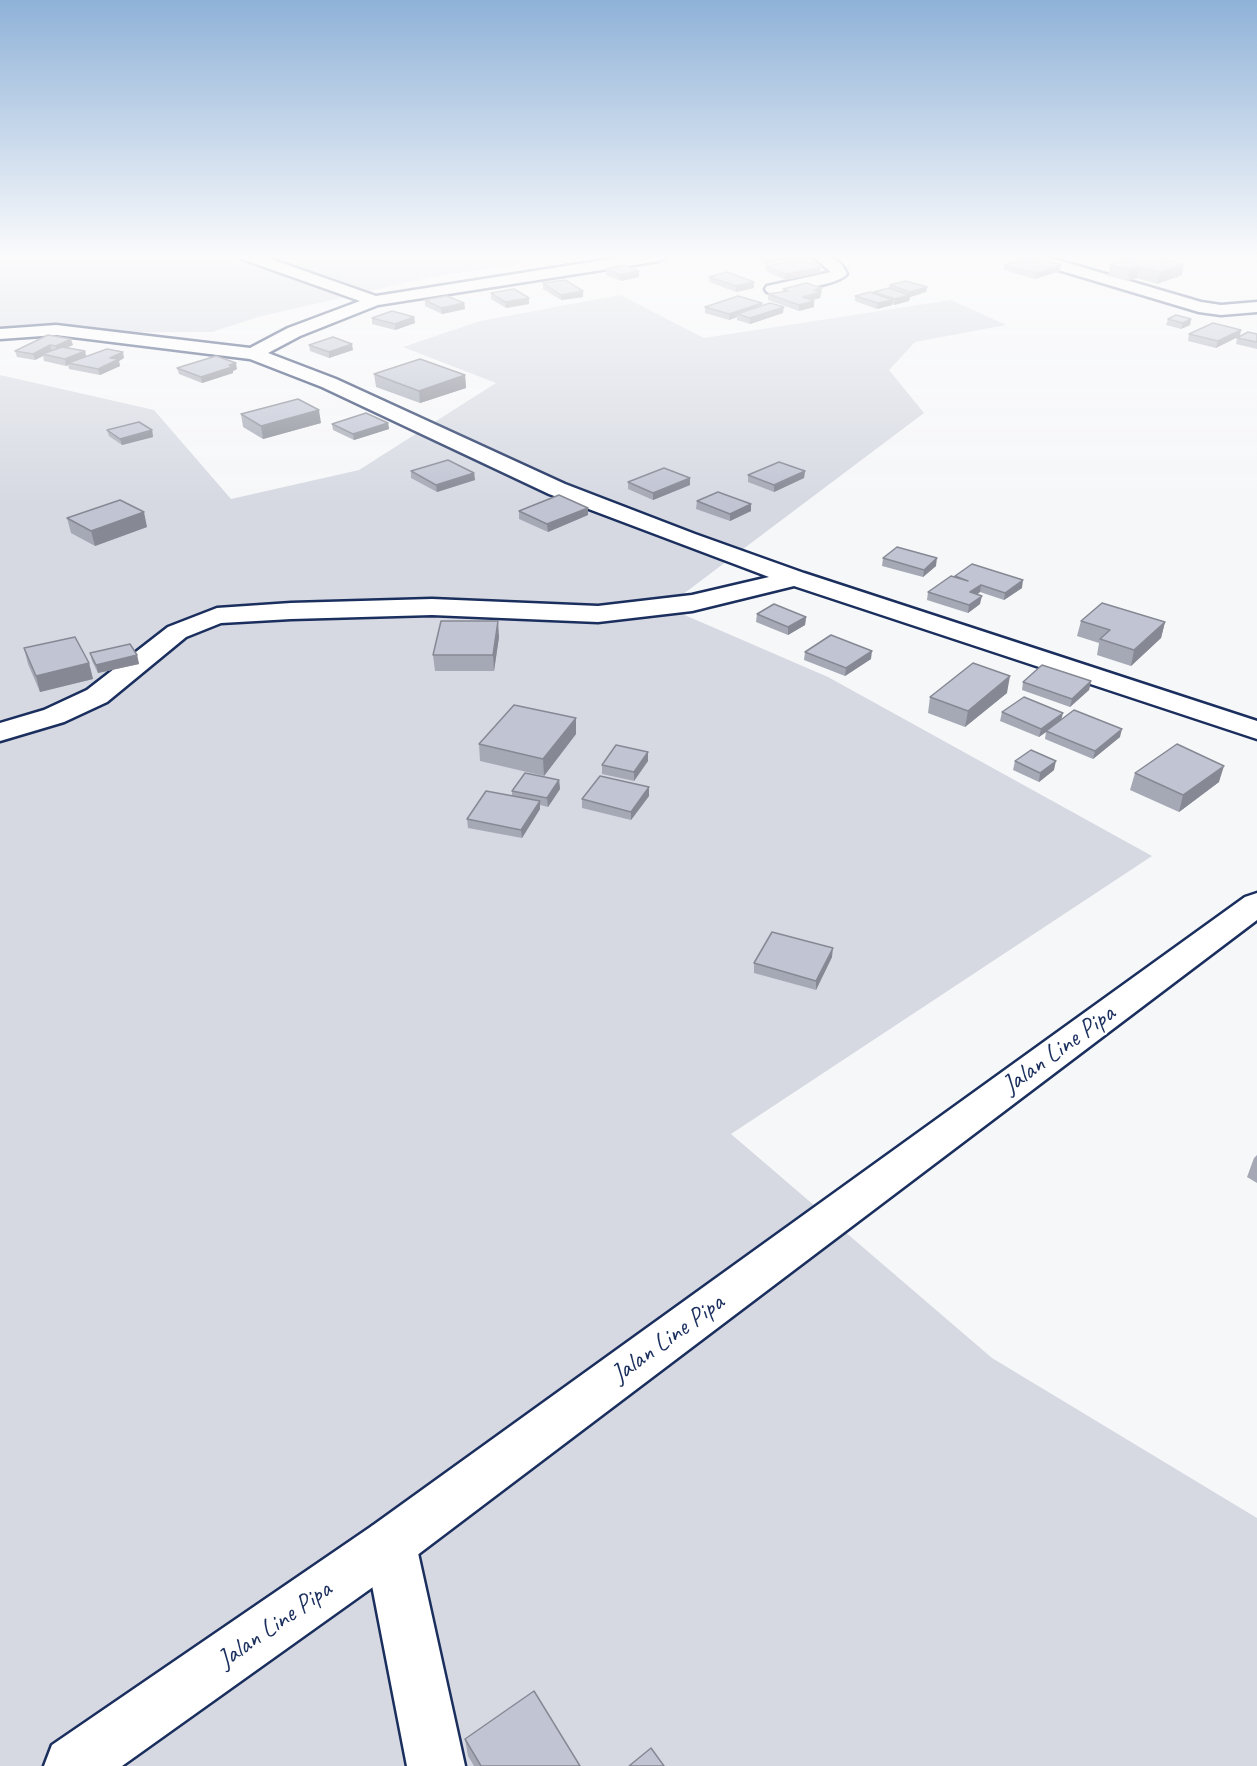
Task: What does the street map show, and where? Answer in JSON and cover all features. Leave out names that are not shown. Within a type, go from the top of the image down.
[{"type":"street","points":[[125,338],[253,354],[329,383],[557,489],[795,578],[1253,726]]},
{"type":"street","points":[[253,354],[284,338]]},
{"type":"street","points":[[0,732],[54,716],[97,696],[177,632],[217,616],[432,607],[598,614],[692,603],[795,578]]},
{"type":"street","name":"Jalan Line Pipa","points":[[73,1766],[390,1544],[1257,904]]},
{"type":"street","points":[[390,1544],[436,1766]]},
{"type":"shaded area","points":[[428,338],[934,338],[915,342],[889,370],[924,413],[666,607],[828,677],[1152,856],[731,1134],[992,1358],[1257,1518],[1257,1766],[0,1766],[0,375],[154,410],[231,499],[359,470],[496,383],[403,347]]},
{"type":"building","points":[[41,338],[71,339],[56,346],[50,345],[33,354],[15,351]]},
{"type":"building","points":[[329,338],[337,338],[352,344],[329,352],[309,345]]},
{"type":"building","points":[[1239,338],[1257,338],[1257,342]]},
{"type":"building","points":[[62,347],[85,351],[65,359],[42,354]]},
{"type":"building","points":[[107,349],[123,352],[110,358],[119,359],[98,369],[68,363]]},
{"type":"building","points":[[216,356],[236,363],[229,365],[232,367],[201,377],[177,368]]},
{"type":"building","points":[[420,359],[465,375],[419,391],[374,374]]},
{"type":"building","points":[[298,399],[319,410],[261,426],[241,414]]},
{"type":"building","points":[[366,413],[388,423],[353,434],[332,424]]},
{"type":"building","points":[[139,422],[152,430],[120,439],[107,430]]},
{"type":"building","points":[[448,460],[474,473],[436,485],[411,471]]},
{"type":"building","points":[[779,462],[805,471],[774,485],[748,475]]},
{"type":"building","points":[[664,468],[690,478],[653,493],[628,482]]},
{"type":"building","points":[[718,492],[751,504],[730,514],[697,501]]},
{"type":"building","points":[[559,495],[588,508],[547,524],[519,511]]},
{"type":"building","points":[[120,500],[144,512],[91,531],[67,518]]},
{"type":"building","points":[[897,547],[937,558],[924,570],[883,558]]},
{"type":"building","points":[[972,564],[1023,580],[1005,593],[981,585],[970,592],[982,596],[969,605],[928,592],[951,576],[968,581],[955,576]]},
{"type":"building","points":[[1102,603],[1165,622],[1134,650],[1100,639],[1110,630],[1081,621]]},
{"type":"building","points":[[774,604],[806,617],[788,627],[757,614]]},
{"type":"building","points":[[441,621],[498,621],[493,655],[433,655]]},
{"type":"building","points":[[831,635],[872,651],[846,668],[805,652]]},
{"type":"building","points":[[75,637],[89,663],[36,676],[24,648]]},
{"type":"building","points":[[130,644],[137,655],[96,665],[90,653]]},
{"type":"building","points":[[973,663],[1010,676],[968,711],[930,697]]},
{"type":"building","points":[[1042,665],[1091,681],[1072,699],[1023,682]]},
{"type":"building","points":[[1024,697],[1063,713],[1041,729],[1002,712]]},
{"type":"building","points":[[514,705],[576,718],[543,759],[479,744]]},
{"type":"building","points":[[1074,710],[1122,729],[1095,751],[1046,731]]},
{"type":"building","points":[[1177,744],[1224,766],[1183,795],[1135,773]]},
{"type":"building","points":[[616,745],[648,752],[634,772],[602,765]]},
{"type":"building","points":[[1031,750],[1056,761],[1040,773],[1015,761]]},
{"type":"building","points":[[525,773],[559,780],[547,798],[512,791]]},
{"type":"building","points":[[600,776],[649,787],[631,812],[582,799]]},
{"type":"building","points":[[486,791],[540,801],[521,830],[467,819]]},
{"type":"building","points":[[772,932],[833,948],[816,981],[754,963]]},
{"type":"building","points":[[534,1691],[580,1766],[481,1766],[465,1739]]},
{"type":"building","points":[[651,1748],[664,1766],[629,1766]]}]
